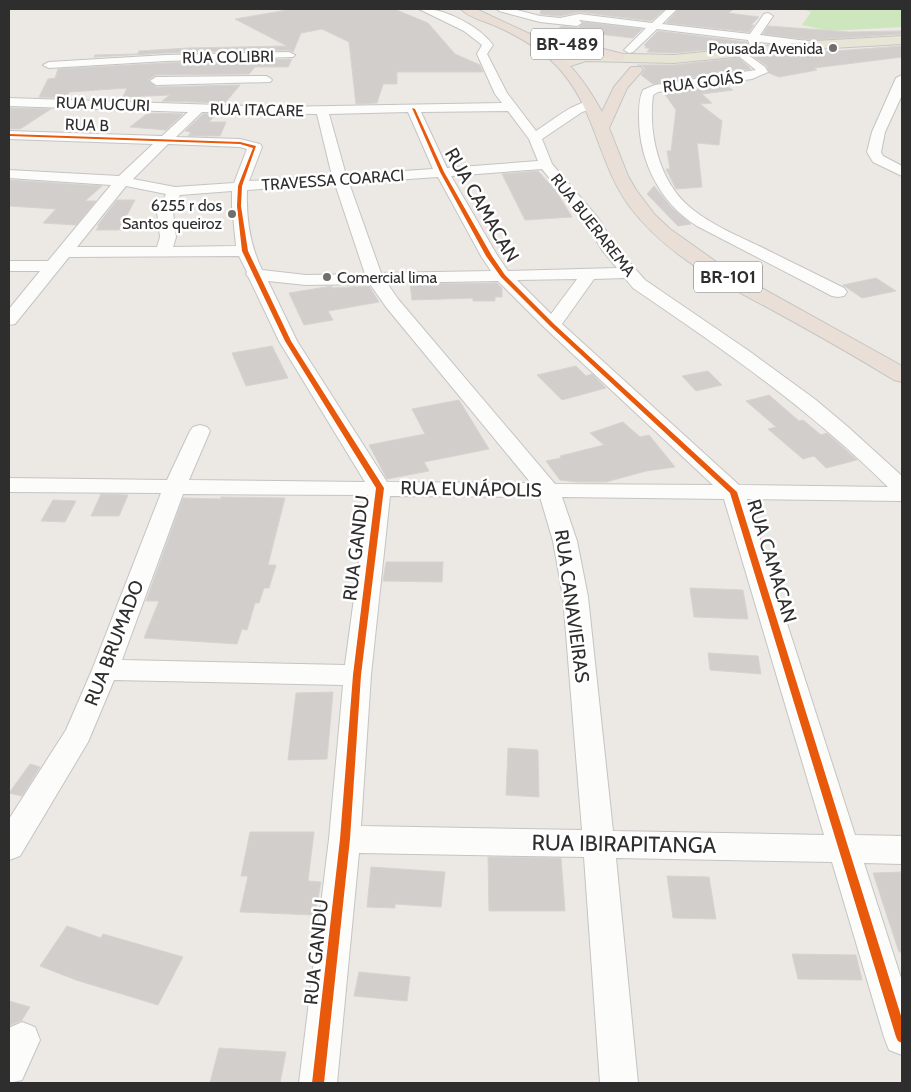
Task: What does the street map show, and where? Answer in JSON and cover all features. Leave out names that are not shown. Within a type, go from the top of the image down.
[{"type":"highway","name":"BR-101","points":[[467,9],[516,30],[573,70],[592,105],[626,187],[636,202],[663,231],[684,248],[733,281],[902,375]]},
{"type":"highway","name":"BR-489","points":[[516,30],[633,60]]},
{"type":"highway","points":[[602,129],[633,60]]},
{"type":"main road","name":"BR-489","points":[[573,70],[574,59],[586,57],[633,60],[674,59],[740,52],[756,44],[815,45],[902,40]]},
{"type":"main road","name":"BR-489","points":[[615,75],[633,60]]},
{"type":"street","name":"RUA BUERAREMA","points":[[424,9],[473,33],[488,45],[482,54],[501,94],[535,138],[546,165],[594,221],[610,250],[628,273],[639,284],[780,382],[844,432],[902,488]]},
{"type":"street","points":[[502,9],[526,16],[561,21],[634,28],[653,27]]},
{"type":"street","points":[[559,9],[580,17],[756,44],[768,16]]},
{"type":"street","points":[[633,60],[653,27],[672,9]]},
{"type":"street","points":[[561,21],[580,17]]},
{"type":"street","name":"RUA GOIÁS","points":[[740,52],[761,69],[762,72],[752,76],[656,89],[647,93],[645,124],[650,153],[655,166],[676,200],[684,210],[698,220],[714,230],[838,292]]},
{"type":"street","name":"RUA COLIBRI","points":[[49,65],[166,58],[289,55]]},
{"type":"street","name":"RUA COLIBRI","points":[[150,93],[166,58]]},
{"type":"street","points":[[902,78],[900,93],[879,127],[874,152],[878,159],[902,172]]},
{"type":"street","points":[[150,93],[266,80]]},
{"type":"street","name":"RUA MUCURI","points":[[9,102],[150,93],[197,110]]},
{"type":"street","points":[[535,138],[578,109],[592,105]]},
{"type":"street","name":"RUA ITACARE","points":[[10,318],[122,181],[197,110],[322,111],[510,107]]},
{"type":"street","name":"RUA CAMACAN","points":[[413,110],[442,172],[489,256],[503,276],[552,325],[733,492],[902,1037]]},
{"type":"street","name":"RUA CANAVIEIRAS","points":[[322,111],[340,179],[374,277],[392,303],[548,490],[557,509],[565,538],[571,573],[599,843],[619,1083]]},
{"type":"street","points":[[886,117],[902,111]]},
{"type":"street","name":"RUA B","points":[[9,135],[163,142]]},
{"type":"street","name":"RUA GANDU","points":[[163,142],[253,146],[256,150],[240,186],[239,206],[245,251],[254,274],[288,340],[380,488],[357,675],[345,839],[318,1083]]},
{"type":"street","name":"TRAVESSA COARACI","points":[[122,181],[175,191],[546,165]]},
{"type":"street","points":[[9,174],[122,181]]},
{"type":"street","points":[[163,251],[168,237],[165,212],[175,191]]},
{"type":"street","points":[[65,252],[245,251]]},
{"type":"street","points":[[9,266],[54,266]]},
{"type":"street","points":[[254,274],[306,280],[374,277],[628,273]]},
{"type":"street","points":[[552,325],[589,274]]},
{"type":"street","points":[[267,298],[306,280]]},
{"type":"street","name":"RUA BRUMADO","points":[[9,846],[78,734],[106,670],[175,486],[200,431]]},
{"type":"street","name":"RUA EUNÁPOLIS","points":[[11,488],[175,486],[902,494]]},
{"type":"street","points":[[106,670],[357,675]]},
{"type":"street","name":"RUA IBIRAPITANGA","points":[[345,839],[902,850]]},
{"type":"green space","points":[[803,9],[899,9],[902,10],[902,27],[829,31],[802,25],[811,12]]},
{"type":"building","points":[[293,9],[394,9],[428,23],[455,54],[480,65],[483,72],[397,72],[397,84],[383,84],[377,103],[356,104],[349,42],[322,29],[301,33],[293,52],[289,50],[166,53],[94,57],[95,55],[138,54],[139,51],[188,48],[287,46],[235,19]]},
{"type":"building","points":[[541,9],[665,9],[651,21],[579,12],[560,16],[540,14]]},
{"type":"building","points":[[679,9],[734,9],[728,13],[759,17],[751,25],[754,25],[749,32],[666,23]]},
{"type":"building","points":[[584,22],[642,29],[633,38],[589,33],[585,36],[554,31],[562,26],[578,28]]},
{"type":"building","points":[[768,26],[849,32],[902,31],[902,34],[811,40],[763,34]]},
{"type":"building","points":[[658,31],[747,42],[748,46],[674,53],[647,52],[650,48],[645,48],[646,46],[644,45]]},
{"type":"building","points":[[902,46],[902,57],[814,68],[817,70],[779,77],[769,73],[767,66],[754,57]]},
{"type":"building","points":[[739,58],[751,69],[653,84],[641,75],[645,70],[643,66],[637,65],[674,65]]},
{"type":"building","points":[[292,59],[288,67],[255,67],[249,74],[156,75],[148,80],[156,87],[240,85],[225,103],[162,101],[170,95],[123,97],[127,88],[69,92],[68,98],[39,97],[48,79],[55,78],[58,69]]},
{"type":"building","points":[[725,85],[733,90],[702,94],[712,103],[700,104],[722,121],[719,145],[697,143],[702,187],[676,189],[666,169],[670,169],[667,151],[671,151],[676,110],[664,93]]},
{"type":"building","points":[[9,108],[51,109],[20,129],[9,129]]},
{"type":"building","points":[[148,113],[183,114],[166,130],[130,127]]},
{"type":"building","points":[[203,114],[216,114],[209,122],[226,122],[220,136],[188,136],[191,132],[185,131]]},
{"type":"building","points":[[538,171],[556,191],[572,217],[525,220],[502,174]]},
{"type":"building","points":[[9,180],[102,186],[85,201],[96,201],[76,225],[43,223],[56,209],[9,206]]},
{"type":"building","points":[[654,186],[671,207],[691,224],[678,226],[647,194]]},
{"type":"building","points":[[117,200],[135,200],[119,230],[96,230],[99,226],[97,226]]},
{"type":"building","points":[[876,278],[896,291],[862,298],[843,285]]},
{"type":"building","points":[[497,283],[502,288],[502,297],[495,297],[495,301],[473,301],[473,298],[412,300],[410,284]]},
{"type":"building","points":[[332,286],[332,288],[369,286],[379,302],[328,311],[333,320],[304,325],[289,293]]},
{"type":"building","points":[[272,346],[288,378],[246,386],[232,353]]},
{"type":"building","points":[[576,366],[586,376],[592,374],[606,388],[562,400],[537,375]]},
{"type":"building","points":[[708,371],[722,385],[696,391],[682,376]]},
{"type":"building","points":[[769,395],[799,421],[803,420],[821,435],[827,433],[857,460],[826,468],[814,456],[803,459],[768,429],[776,427],[746,401]]},
{"type":"building","points":[[459,400],[489,449],[424,462],[429,471],[387,479],[369,445],[425,434],[412,409]]},
{"type":"building","points":[[623,422],[640,437],[649,435],[675,467],[646,471],[606,482],[577,482],[560,480],[546,461],[604,445],[590,433]]},
{"type":"building","points":[[101,494],[128,495],[119,516],[91,516]]},
{"type":"building","points":[[221,497],[285,498],[268,565],[276,565],[269,588],[264,588],[259,603],[255,603],[247,630],[242,629],[237,644],[144,638],[159,601],[146,601],[183,498],[221,499]]},
{"type":"building","points":[[53,500],[76,501],[65,522],[41,521]]},
{"type":"building","points":[[386,562],[443,562],[442,582],[383,581]]},
{"type":"building","points":[[690,588],[743,590],[748,619],[694,617]]},
{"type":"building","points":[[708,653],[758,656],[761,674],[710,670]]},
{"type":"building","points":[[333,692],[327,759],[288,760],[296,693]]},
{"type":"building","points":[[508,748],[538,750],[539,797],[506,795]]},
{"type":"building","points":[[30,764],[40,767],[22,796],[9,793]]},
{"type":"building","points":[[250,832],[314,832],[308,881],[321,882],[315,915],[240,912],[248,876],[241,876]]},
{"type":"building","points":[[488,857],[561,858],[565,911],[489,911]]},
{"type":"building","points":[[371,867],[445,872],[441,907],[395,904],[395,908],[367,907]]},
{"type":"building","points":[[902,872],[902,952],[899,952],[873,873]]},
{"type":"building","points":[[667,876],[709,877],[716,919],[673,918]]},
{"type":"building","points":[[67,926],[101,938],[103,934],[183,957],[158,1005],[76,980],[40,966]]},
{"type":"building","points":[[792,954],[856,955],[862,980],[798,979]]},
{"type":"building","points":[[359,972],[410,977],[407,1001],[354,996]]},
{"type":"building","points":[[9,1001],[30,1007],[22,1020],[9,1026]]},
{"type":"building","points":[[219,1048],[286,1052],[280,1083],[210,1083]]},
{"type":"cycle path","points":[[413,109],[442,172],[489,256],[503,276],[552,325],[733,492],[902,1037]]},
{"type":"cycle path","points":[[9,135],[240,143],[255,147],[240,186],[239,206],[245,251],[288,341],[380,488],[357,675],[345,839],[318,1083]]},
{"type":"place","name":"Pousada Avenida","points":[[833,48]]},
{"type":"place","name":"6255 r dos Santos queiroz","points":[[232,214]]},
{"type":"place","name":"Comercial lima","points":[[327,277]]}]
